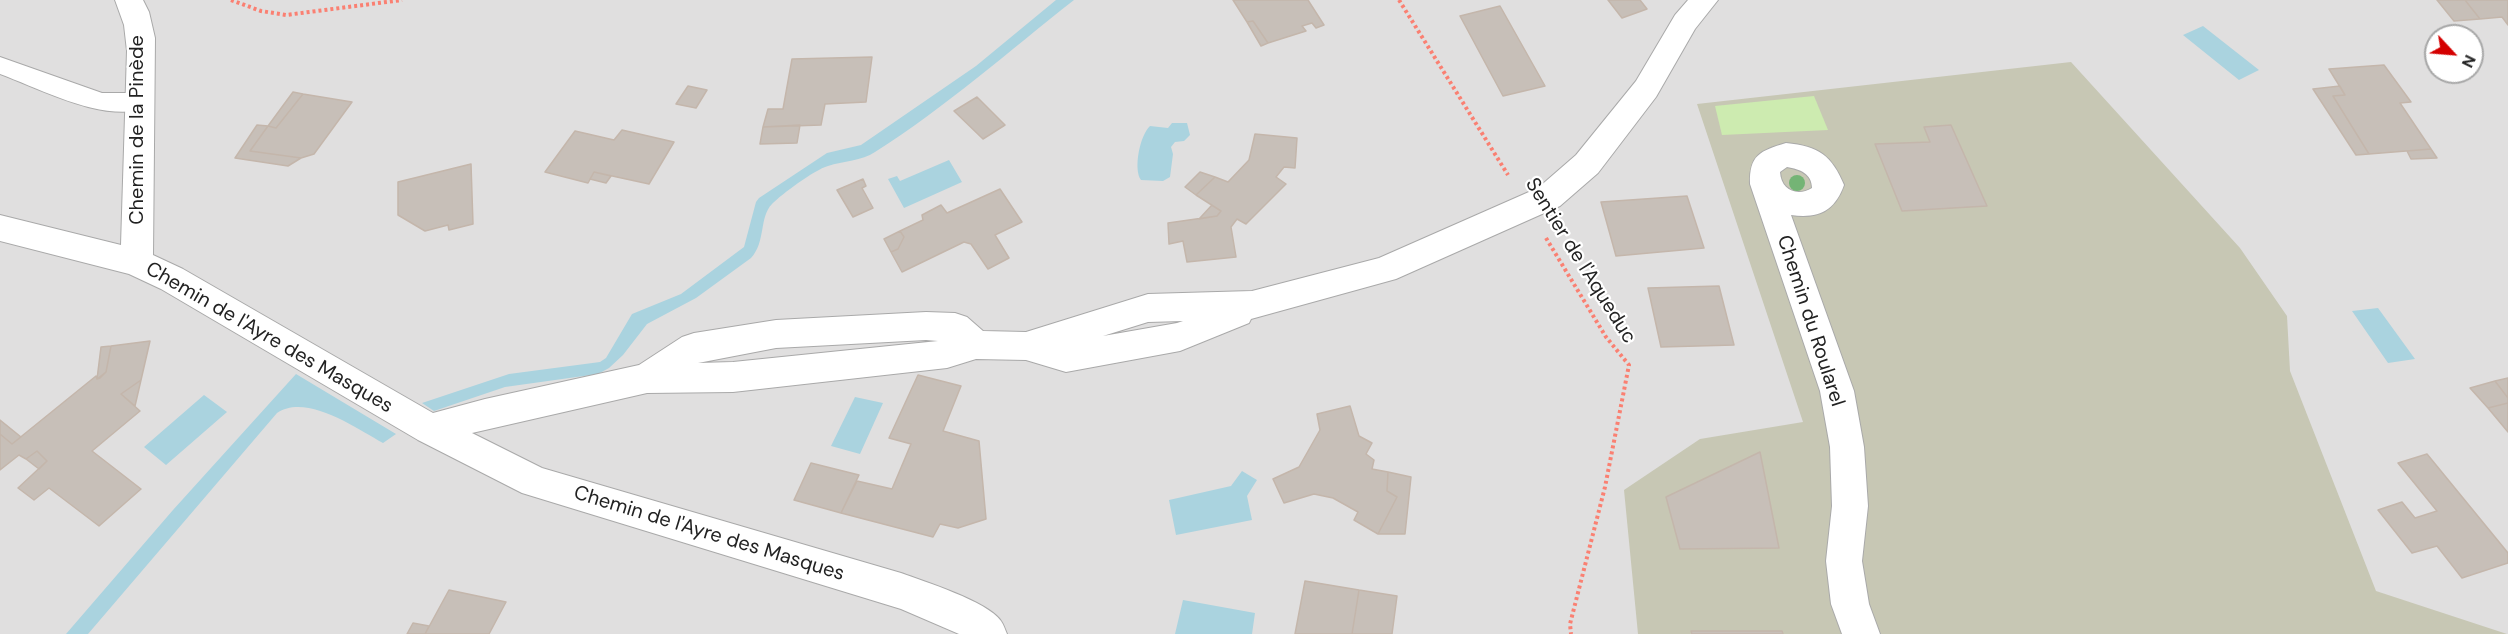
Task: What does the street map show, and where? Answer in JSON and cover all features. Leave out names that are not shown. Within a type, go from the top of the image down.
[{"type":"street","name":"Chemin de la Pinède","points":[[129,0],[136,10],[142,50],[141,186],[136,262]]},
{"type":"street","points":[[430,429],[485,414],[647,378],[745,376],[947,354],[976,345],[1026,346],[1066,357],[1191,333],[1252,305],[1385,270],[1549,197],[1587,164],[1646,89],[1685,22],[1704,0]]},
{"type":"street","points":[[1786,155],[1808,159],[1825,174],[1827,192],[1819,201],[1806,205],[1783,201],[1766,186],[1765,168],[1773,160],[1786,155]]},
{"type":"street","name":"Chemin du Roularel","points":[[1766,186],[1782,237],[1838,391],[1847,447],[1850,506],[1844,561],[1850,604],[1861,634]]},
{"type":"street","points":[[1782,237],[1806,205]]},
{"type":"street","name":"Chemin de l'Ayre des Masques","points":[[0,228],[136,262],[172,279],[430,429],[535,482],[901,591],[946,609],[982,627],[988,634]]},
{"type":"lane","points":[[0,65],[101,102],[140,102]]},
{"type":"path","points":[[231,0],[261,11],[286,15],[402,0]]},
{"type":"path","name":"Sentier de l'Aqueduc","points":[[1399,0],[1606,337],[1629,365],[1605,487],[1570,624],[1571,634]]},
{"type":"shaded area","points":[[0,0],[2508,0],[2508,634],[0,634]]},
{"type":"shaded area","points":[[2071,62],[2240,248],[2287,316],[2290,371],[2376,591],[2507,634],[1638,634],[1624,490],[1700,439],[1803,422],[1697,104]]},
{"type":"green space","points":[[1814,96],[1828,130],[1722,135],[1715,106]]},
{"type":"water","points":[[1056,0],[1074,0],[977,78],[901,135],[870,155],[822,168],[783,194],[768,209],[759,245],[751,258],[696,298],[647,324],[623,355],[609,368],[598,374],[505,387],[434,411],[422,403],[509,374],[600,362],[606,358],[632,314],[681,294],[744,247],[759,198],[827,153],[861,145],[976,66]]},
{"type":"water","points":[[2203,26],[2259,70],[2239,80],[2183,35]]},
{"type":"water","points":[[1172,123],[1187,123],[1190,135],[1184,141],[1175,142],[1171,147],[1173,154],[1170,177],[1163,181],[1141,180],[1138,160],[1146,130],[1150,126],[1168,128]]},
{"type":"water","points":[[949,160],[962,182],[904,208],[888,179],[897,176],[900,181]]},
{"type":"water","points":[[2378,308],[2415,359],[2388,363],[2352,311]]},
{"type":"water","points":[[296,374],[396,434],[383,443],[331,415],[316,410],[302,407],[289,408],[277,413],[88,634],[66,634],[173,510]]},
{"type":"water","points":[[204,395],[227,412],[166,465],[144,447]]},
{"type":"water","points":[[855,397],[883,403],[860,454],[831,446]]},
{"type":"water","points":[[1242,471],[1257,480],[1247,496],[1252,520],[1176,535],[1169,500],[1231,486]]},
{"type":"water","points":[[1183,600],[1255,613],[1252,634],[1175,634]]},
{"type":"building","points":[[1233,0],[1308,0],[1324,25],[1316,28],[1312,23],[1302,26],[1306,31],[1268,43],[1253,21],[1247,22]]},
{"type":"building","points":[[1608,0],[1640,0],[1647,9],[1622,18]]},
{"type":"building","points":[[2437,0],[2465,0],[2480,19],[2454,21]]},
{"type":"building","points":[[2465,0],[2508,0],[2508,25],[2502,17],[2480,19]]},
{"type":"building","points":[[1500,6],[1545,86],[1503,96],[1460,16]]},
{"type":"building","points":[[1253,21],[1268,43],[1261,46],[1247,22]]},
{"type":"building","points":[[872,57],[866,102],[825,104],[821,125],[763,127],[768,109],[783,109],[792,59]]},
{"type":"building","points":[[2384,65],[2411,102],[2400,103],[2431,149],[2369,154],[2333,96],[2345,95],[2329,69]]},
{"type":"building","points":[[688,86],[707,90],[696,108],[676,104]]},
{"type":"building","points":[[2340,86],[2345,95],[2333,96],[2369,154],[2356,155],[2313,89]]},
{"type":"building","points":[[293,92],[303,94],[276,128],[268,126]]},
{"type":"building","points":[[303,94],[352,102],[314,154],[301,158],[250,151],[268,126],[276,128]]},
{"type":"building","points":[[977,97],[1005,125],[983,139],[954,111]]},
{"type":"building","points":[[257,125],[268,126],[250,151],[301,158],[288,166],[235,158]]},
{"type":"building","points":[[800,125],[797,143],[760,144],[763,127]]},
{"type":"building","points":[[1951,125],[1987,206],[1902,211],[1875,144],[1930,142],[1924,127]]},
{"type":"building","points":[[622,130],[674,142],[649,184],[594,172],[588,183],[545,172],[575,131],[614,140]]},
{"type":"building","points":[[1255,134],[1297,138],[1295,168],[1284,167],[1276,177],[1286,184],[1246,224],[1237,219],[1231,227],[1236,257],[1187,262],[1183,241],[1169,244],[1168,223],[1217,216],[1221,211],[1196,195],[1215,177],[1228,182],[1249,160]]},
{"type":"building","points":[[2431,149],[2437,158],[2411,159],[2407,151]]},
{"type":"building","points":[[471,164],[473,224],[449,230],[448,225],[425,231],[398,215],[398,182]]},
{"type":"building","points":[[594,172],[611,176],[606,183],[590,179]]},
{"type":"building","points":[[1200,172],[1215,177],[1196,195],[1185,187]]},
{"type":"building","points":[[863,179],[866,186],[862,188],[873,208],[853,217],[837,190]]},
{"type":"building","points":[[1000,189],[1022,222],[995,235],[1009,258],[988,269],[971,244],[964,242],[902,272],[891,252],[898,249],[904,237],[900,231],[923,220],[922,215],[941,205],[947,213]]},
{"type":"building","points":[[1687,196],[1704,248],[1616,256],[1601,202]]},
{"type":"building","points":[[1212,205],[1221,211],[1217,216],[1199,219]]},
{"type":"building","points":[[900,231],[904,237],[898,249],[891,252],[884,239]]},
{"type":"building","points":[[1719,286],[1734,345],[1661,347],[1648,288]]},
{"type":"building","points":[[150,341],[141,380],[121,394],[140,411],[92,451],[141,489],[99,526],[49,488],[34,500],[18,488],[47,461],[37,451],[26,459],[19,455],[0,470],[0,434],[12,444],[96,376],[97,379],[100,378],[106,372],[111,346]]},
{"type":"building","points":[[111,346],[106,372],[97,379],[101,347]]},
{"type":"building","points":[[918,375],[961,386],[943,431],[979,441],[986,519],[958,528],[940,524],[933,537],[841,513],[857,481],[892,489],[911,444],[889,438]]},
{"type":"building","points":[[2508,378],[2508,398],[2495,381]]},
{"type":"building","points":[[141,380],[135,406],[121,394]]},
{"type":"building","points":[[2495,381],[2508,398],[2508,403],[2488,408],[2470,388]]},
{"type":"building","points":[[2508,403],[2508,432],[2488,408]]},
{"type":"building","points":[[1350,406],[1359,436],[1372,443],[1366,454],[1374,460],[1372,469],[1388,472],[1387,491],[1397,497],[1378,534],[1354,520],[1358,512],[1333,498],[1314,494],[1284,503],[1273,479],[1299,467],[1320,430],[1317,414]]},
{"type":"building","points":[[0,420],[21,437],[12,444],[0,434]]},
{"type":"building","points":[[37,451],[47,461],[39,469],[26,459]]},
{"type":"building","points":[[1760,452],[1779,548],[1680,549],[1666,497]]},
{"type":"building","points":[[2427,454],[2508,553],[2508,563],[2462,578],[2437,546],[2412,553],[2378,510],[2402,502],[2415,518],[2437,511],[2398,463]]},
{"type":"building","points":[[811,463],[859,475],[841,513],[794,500]]},
{"type":"building","points":[[1388,472],[1411,477],[1405,534],[1378,534],[1397,497],[1387,491]]},
{"type":"building","points":[[1305,581],[1359,590],[1352,634],[1295,634]]},
{"type":"building","points":[[449,590],[506,602],[489,634],[425,634]]},
{"type":"building","points":[[1359,590],[1397,596],[1392,634],[1352,634]]},
{"type":"building","points":[[413,623],[429,626],[425,634],[407,634]]},
{"type":"building","points":[[1691,631],[1782,631],[1783,634],[1692,634]]}]
